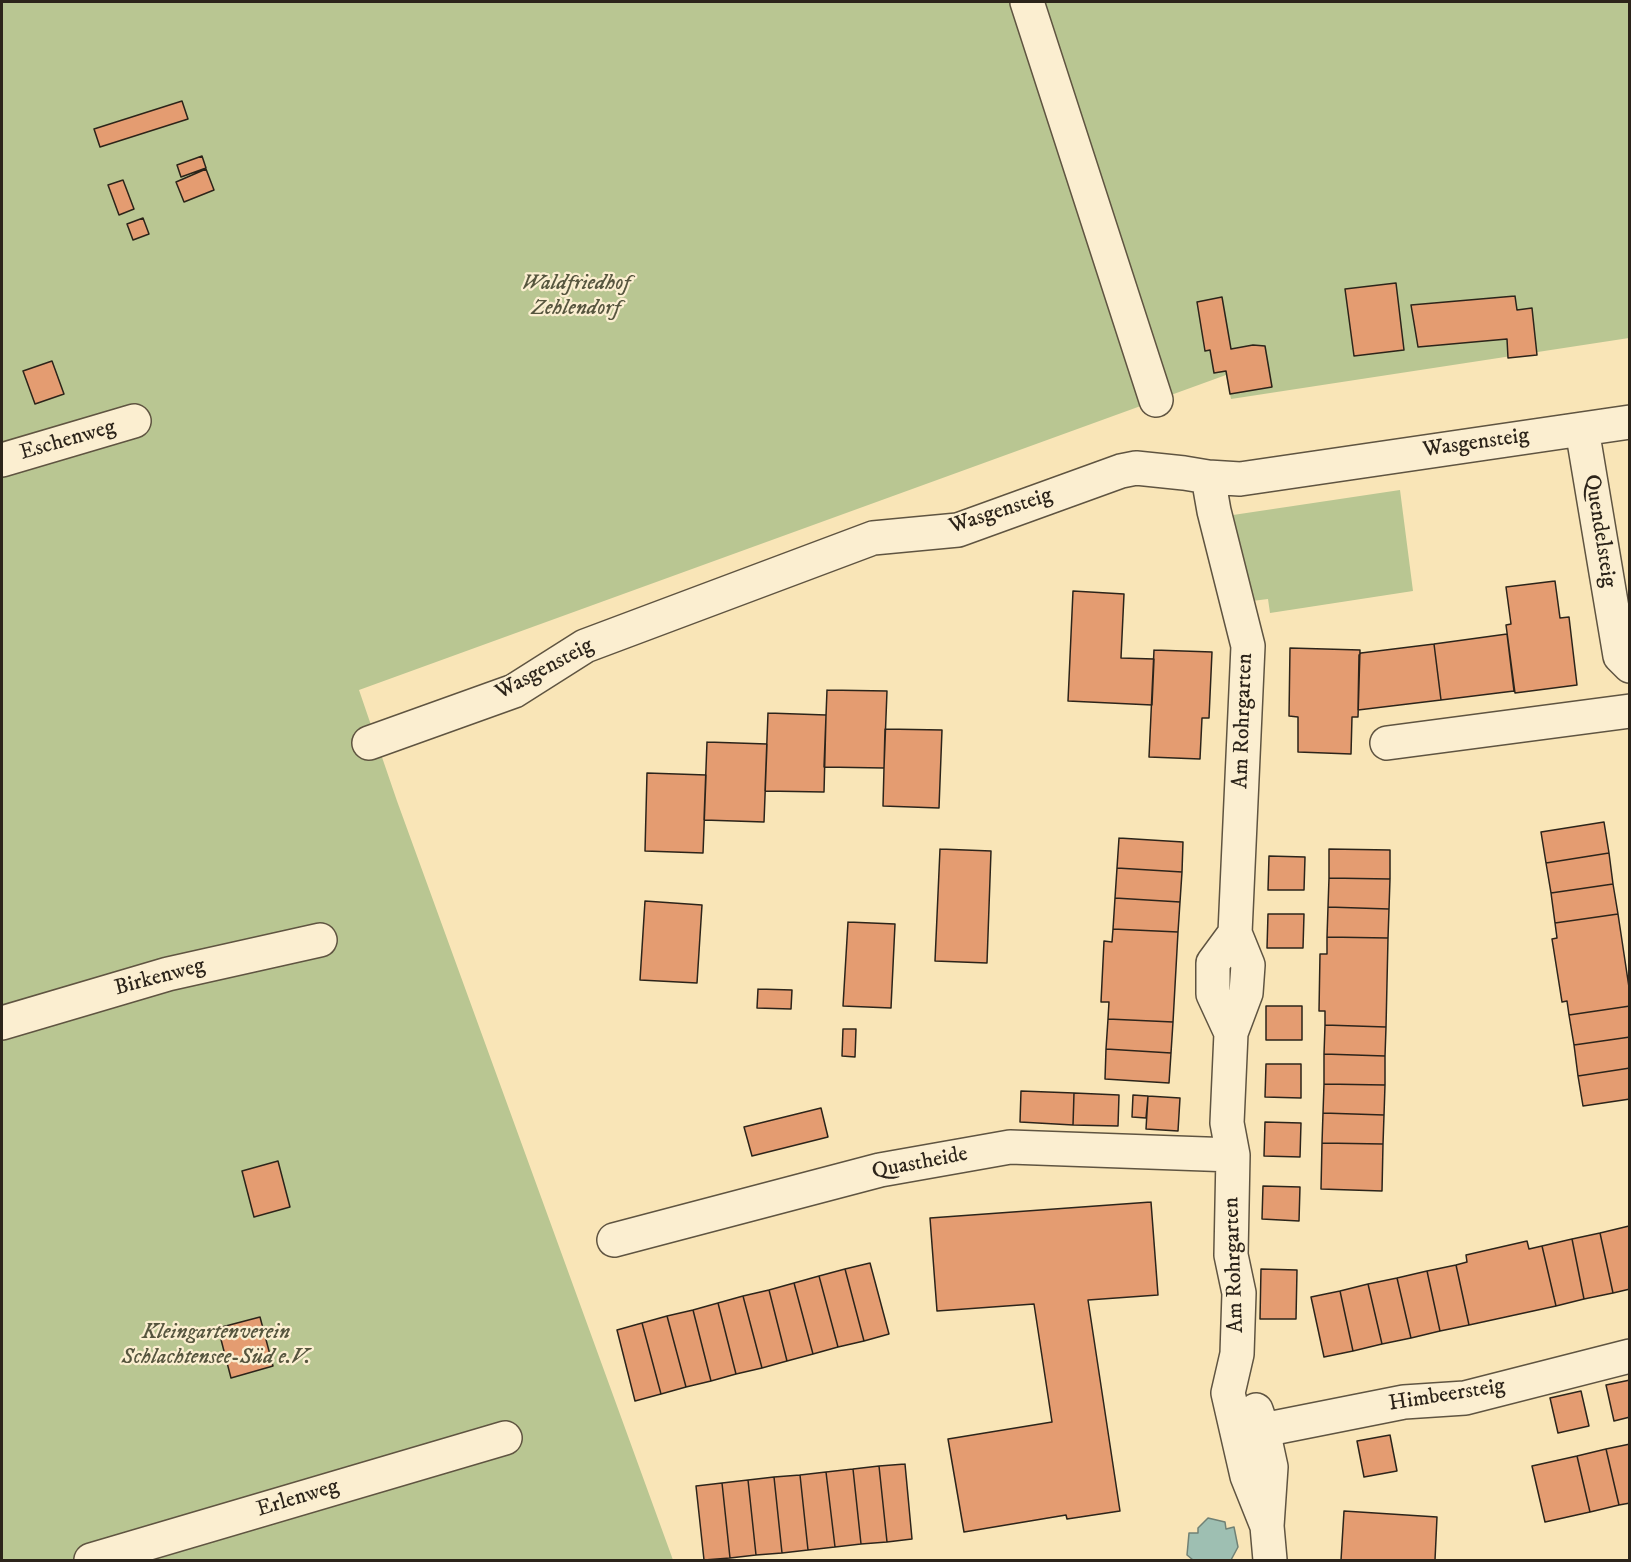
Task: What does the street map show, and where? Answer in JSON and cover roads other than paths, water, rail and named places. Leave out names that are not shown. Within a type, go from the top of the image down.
[{"type":"street","points":[[1027,2],[1156,400]]},
{"type":"street","name":"Eschenweg","points":[[2,460],[134,421]]},
{"type":"street","name":"Wasgensteig","points":[[369,743],[514,691],[585,646],[873,538],[958,530],[1110,475],[1136,468],[1240,480],[1629,422]]},
{"type":"street","name":"Quendelsteig","points":[[1582,429],[1620,656],[1629,666]]},
{"type":"street","name":"Am Rohrgarten","points":[[1209,477],[1214,511],[1248,646],[1235,933],[1213,963],[1213,994],[1231,1033],[1227,1123],[1233,1155],[1230,1255],[1239,1293],[1237,1354],[1228,1393],[1247,1476],[1267,1526]]},
{"type":"street","points":[[1388,743],[1629,711]]},
{"type":"street","name":"Birkenweg","points":[[2,1023],[168,974],[320,940]]},
{"type":"street","name":"Quastheide","points":[[614,1240],[880,1170],[1010,1147],[1233,1155]]},
{"type":"street","name":"Am Rohrgarten","points":[[1237,1354],[1263,1430],[1271,1467],[1267,1526],[1270,1560]]},
{"type":"street","name":"Himbeersteig","points":[[1263,1430],[1404,1401],[1465,1398],[1629,1356]]},
{"type":"street","name":"Erlenweg","points":[[91,1560],[505,1438]]},
{"type":"park label","name":"Waldfriedhof Zehlendorf","points":[[576,296]]},
{"type":"park label","name":"Kleingartenverein Schlachtensee-Süd e.V.","points":[[216,1346]]}]
